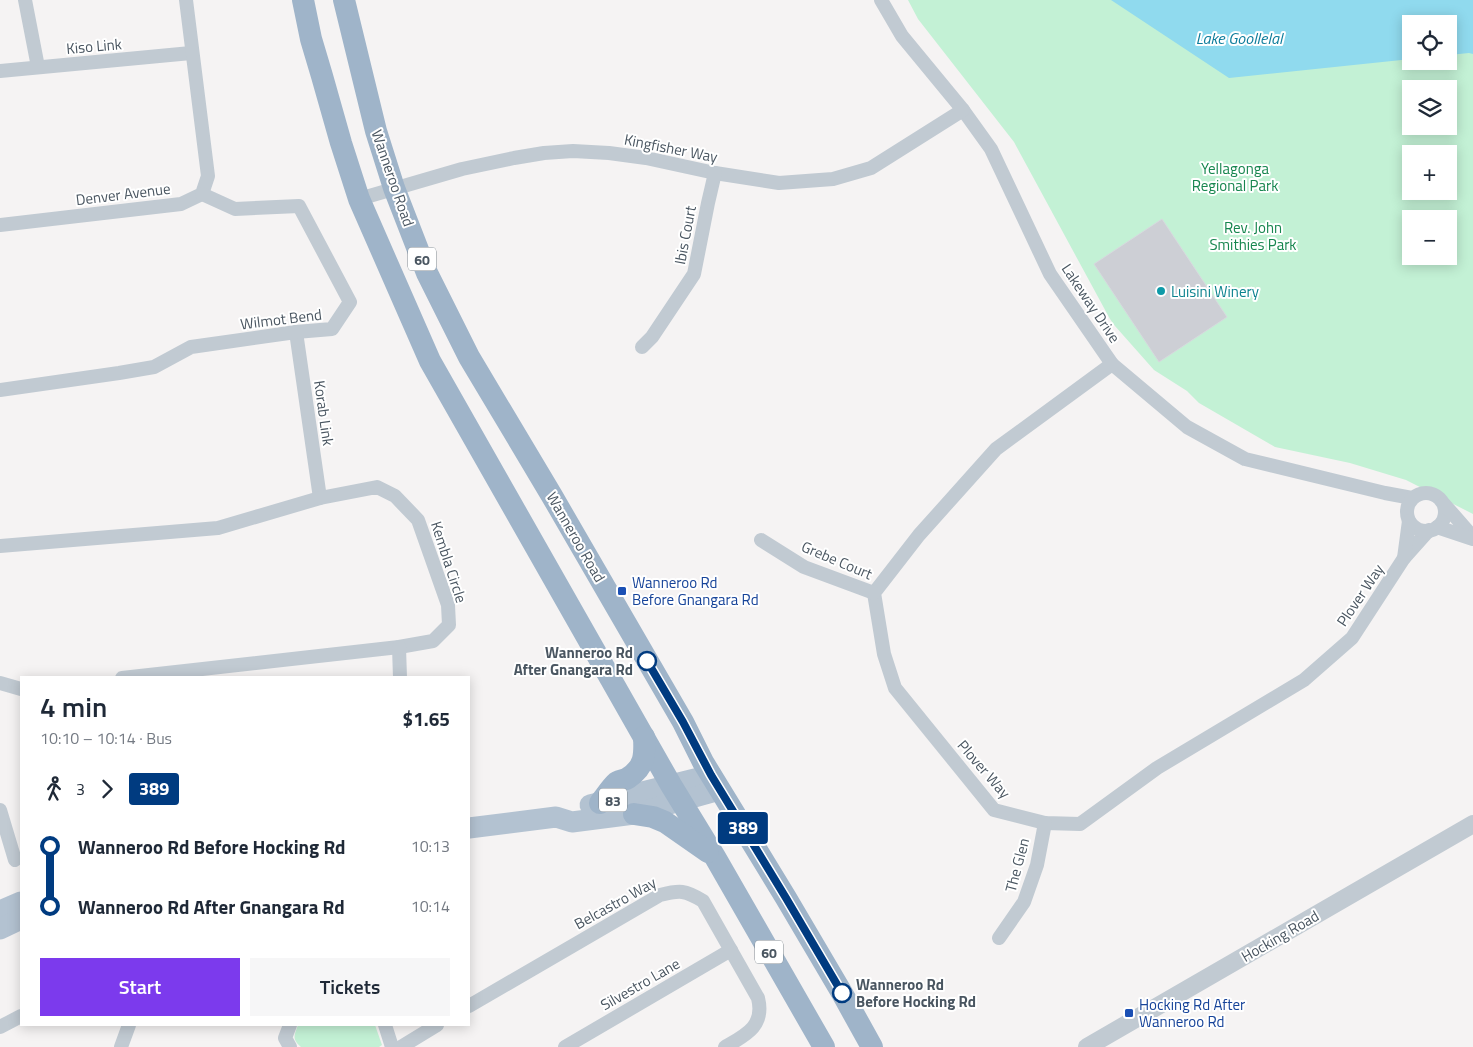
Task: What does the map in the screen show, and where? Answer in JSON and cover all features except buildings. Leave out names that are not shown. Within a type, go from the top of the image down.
[{"type":"highway","name":"60","points":[[303,0],[311,39],[340,143],[359,199],[430,361],[676,793],[824,1047]]},
{"type":"highway","name":"Wanneroo Road","points":[[344,0],[376,131],[394,188],[427,273],[469,358],[552,496],[683,722],[715,782],[791,906],[872,1047]]},
{"type":"highway","points":[[600,804],[617,782],[629,778],[644,761],[644,737]]},
{"type":"highway","name":"83","points":[[634,814],[653,817],[665,822],[715,857]]},
{"type":"main road","name":"83","points":[[556,817],[567,809],[676,793],[715,782]]},
{"type":"main road","name":"83","points":[[470,828],[556,817],[572,822],[634,814],[676,793]]},
{"type":"main road","points":[[0,923],[20,903]]},
{"type":"main road","points":[[0,923],[20,919]]},
{"type":"street","points":[[25,0],[38,67]]},
{"type":"street","points":[[186,0],[208,176],[202,194]]},
{"type":"street","name":"Lakeway Drive","points":[[881,0],[902,36],[963,110],[991,149],[1050,274],[1112,364],[1187,427],[1245,459],[1412,498]]},
{"type":"street","name":"Kiso Link","points":[[0,71],[192,53]]},
{"type":"street","name":"Kingfisher Way","points":[[359,199],[462,170],[514,158],[573,151],[610,153],[646,158],[715,173],[779,183],[833,179],[871,168],[963,110]]},
{"type":"street","name":"Ibis Court","points":[[642,347],[652,337],[694,274],[715,173]]},
{"type":"street","name":"Denver Avenue","points":[[0,225],[181,204],[202,194]]},
{"type":"street","name":"Wilmot Bend","points":[[0,390],[154,367],[191,347],[296,332],[332,329],[350,302],[299,206],[235,209],[202,194]]},
{"type":"street","name":"Korab Link","points":[[296,332],[320,498]]},
{"type":"street","points":[[874,593],[919,535],[996,449],[1112,364]]},
{"type":"street","name":"Kembla Circle","points":[[0,546],[218,528],[320,498],[377,487],[395,496],[418,520],[448,605],[449,625],[433,641],[399,647],[140,676]]},
{"type":"street","points":[[1429,492],[1435,494],[1473,538],[1433,529],[1419,530],[1408,517],[1407,506],[1412,498],[1420,493],[1429,492]]},
{"type":"street","name":"Lakeway Drive","points":[[1385,493],[1408,517]]},
{"type":"street","points":[[1433,529],[1445,517],[1444,504]]},
{"type":"street","name":"Plover Way","points":[[1404,558],[1408,517]]},
{"type":"street","name":"Plover Way","points":[[874,593],[884,654],[895,688],[994,810],[1045,823],[1080,824],[1157,768],[1304,680],[1352,638],[1404,558],[1433,529]]},
{"type":"street","name":"Grebe Court","points":[[762,540],[804,567],[874,593]]},
{"type":"street","points":[[399,647],[400,676]]},
{"type":"street","points":[[0,683],[20,689]]},
{"type":"street","points":[[0,810],[15,860]]},
{"type":"street","name":"The Glen","points":[[999,938],[1024,902],[1037,865],[1045,823]]},
{"type":"street","name":"Hocking Road","points":[[1087,1047],[1473,824]]},
{"type":"street","name":"Belcastro Way","points":[[470,1005],[660,895],[676,891],[691,894],[703,901],[758,998],[760,1005],[759,1019],[749,1033],[746,1042]]},
{"type":"street","name":"Silvestro Lane","points":[[566,1047],[731,950]]},
{"type":"street","points":[[0,1027],[20,1017]]},
{"type":"street","points":[[121,1047],[129,1026]]},
{"type":"street","points":[[290,1026],[285,1038],[290,1047]]},
{"type":"street","points":[[385,1026],[392,1047]]},
{"type":"street","points":[[401,1047],[435,1026]]},
{"type":"street","points":[[725,1047],[746,1042]]},
{"type":"green space","name":"Yellagonga Regional Park","points":[[908,0],[1473,0],[1473,514],[1406,480],[1350,463],[1275,447],[1199,403],[1187,391],[1154,370],[1110,319],[1014,142],[918,19]]},
{"type":"green space","points":[[298,1026],[375,1026],[382,1045],[379,1047],[301,1047],[296,1042]]},
{"type":"water","name":"Lake Goollelal","points":[[1111,0],[1473,0],[1473,54],[1457,54],[1457,15],[1402,15],[1402,60],[1229,78]]},
{"type":"bus line","name":"389","points":[[647,661],[683,722],[703,762],[842,993]]},
{"type":"place","name":"Luisini Winery","points":[[1161,291]]},
{"type":"place","name":"Wanneroo Rd Before Gnangara Rd","points":[[622,591]]},
{"type":"place","name":"Wanneroo Rd After Gnangara Rd","points":[[647,661]]},
{"type":"place","name":"Wanneroo Rd Before Hocking Rd","points":[[842,993]]},
{"type":"place","name":"Hocking Rd After Wanneroo Rd","points":[[1129,1013]]},
{"type":"park label","name":"Rev. John Smithies Park","points":[[1253,236]]}]
